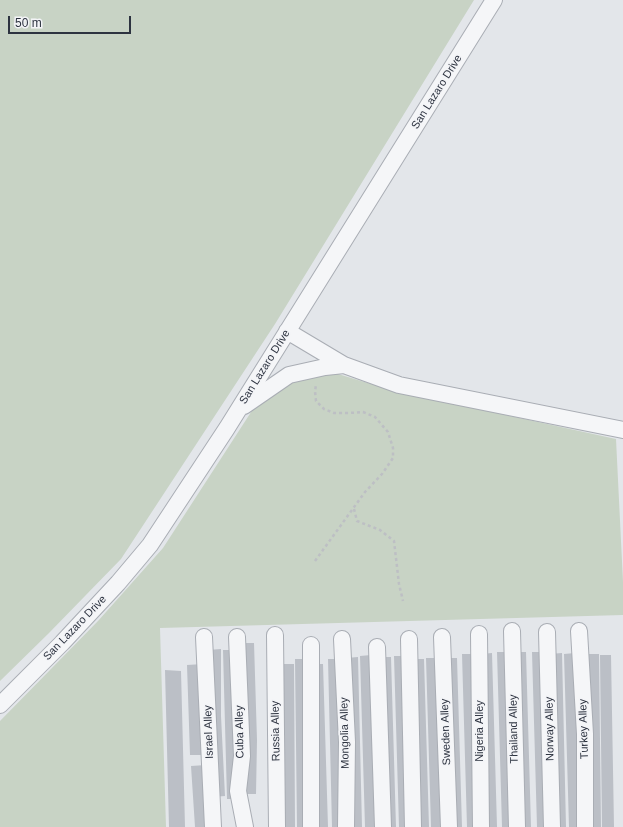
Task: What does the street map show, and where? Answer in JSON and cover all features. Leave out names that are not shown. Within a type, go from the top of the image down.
[{"type":"street","name":"San Lazaro Drive","points":[[0,705],[113,589],[150,545],[238,409],[494,0]]},
{"type":"street","points":[[287,331],[344,365],[399,385],[623,430]]},
{"type":"street","points":[[238,409],[289,375],[325,367],[344,365]]},
{"type":"street","name":"Thailand Alley","points":[[512,631],[517,827]]},
{"type":"street","name":"Turkey Alley","points":[[579,631],[585,734],[585,827]]},
{"type":"street","name":"Norway Alley","points":[[547,632],[552,827]]},
{"type":"street","name":"Nigeria Alley","points":[[480,634],[481,827]]},
{"type":"street","name":"Russia Alley","points":[[275,635],[277,827]]},
{"type":"street","name":"Israel Alley","points":[[204,637],[213,827]]},
{"type":"street","name":"Cuba Alley","points":[[237,637],[242,756],[238,791],[245,827]]},
{"type":"street","name":"Sweden Alley","points":[[442,637],[449,827]]},
{"type":"street","name":"Mongolia Alley","points":[[342,639],[346,742],[346,827]]},
{"type":"street","points":[[409,639],[413,827]]},
{"type":"street","points":[[311,645],[311,827]]},
{"type":"street","points":[[378,648],[382,827]]},
{"type":"path","points":[[315,561],[365,492],[382,474],[393,458],[393,448],[388,432],[375,417],[363,412],[334,413],[324,409],[316,401],[315,391],[318,379],[325,367]]},
{"type":"path","points":[[354,508],[357,521],[380,530],[394,541],[399,584],[403,601]]},
{"type":"green space","points":[[0,0],[474,0],[275,324],[121,559],[0,681]]},
{"type":"green space","points":[[338,374],[391,390],[616,439],[623,582],[623,615],[160,628],[166,827],[0,827],[0,721],[98,621],[163,548],[255,406],[293,377]]},
{"type":"building","points":[[240,643],[254,643],[257,740],[256,794],[242,794]]},
{"type":"building","points":[[221,649],[221,716],[225,796],[212,797],[208,650]]},
{"type":"building","points":[[223,650],[236,650],[239,799],[227,799]]},
{"type":"building","points":[[497,652],[508,652],[513,827],[502,827]]},
{"type":"building","points":[[515,652],[526,652],[531,827],[520,827]]},
{"type":"building","points":[[532,652],[543,652],[548,827],[537,827]]},
{"type":"building","points":[[492,653],[497,827],[486,827],[481,654]]},
{"type":"building","points":[[562,653],[566,827],[555,827],[550,654]]},
{"type":"building","points":[[575,653],[580,827],[569,827],[564,654]]},
{"type":"building","points":[[462,654],[473,654],[478,827],[467,827]]},
{"type":"building","points":[[587,654],[599,654],[601,827],[590,827]]},
{"type":"building","points":[[371,655],[376,827],[365,827],[360,656]]},
{"type":"building","points":[[600,655],[611,655],[614,827],[602,827]]},
{"type":"building","points":[[394,656],[406,656],[410,827],[399,827]]},
{"type":"building","points":[[358,657],[362,827],[351,827],[346,658]]},
{"type":"building","points":[[380,657],[391,657],[396,827],[385,827]]},
{"type":"building","points":[[426,658],[438,658],[442,827],[431,827]]},
{"type":"building","points":[[446,658],[457,658],[462,827],[450,827]]},
{"type":"building","points":[[295,659],[306,659],[308,827],[297,827]]},
{"type":"building","points":[[328,659],[339,659],[343,827],[332,827]]},
{"type":"building","points":[[413,659],[424,659],[429,827],[418,827]]},
{"type":"building","points":[[203,664],[205,755],[190,755],[187,665]]},
{"type":"building","points":[[277,664],[294,664],[295,827],[279,827]]},
{"type":"building","points":[[312,664],[323,664],[328,827],[316,827]]},
{"type":"building","points":[[165,670],[181,671],[185,827],[169,827]]},
{"type":"building","points":[[206,765],[210,827],[195,827],[191,766]]}]
